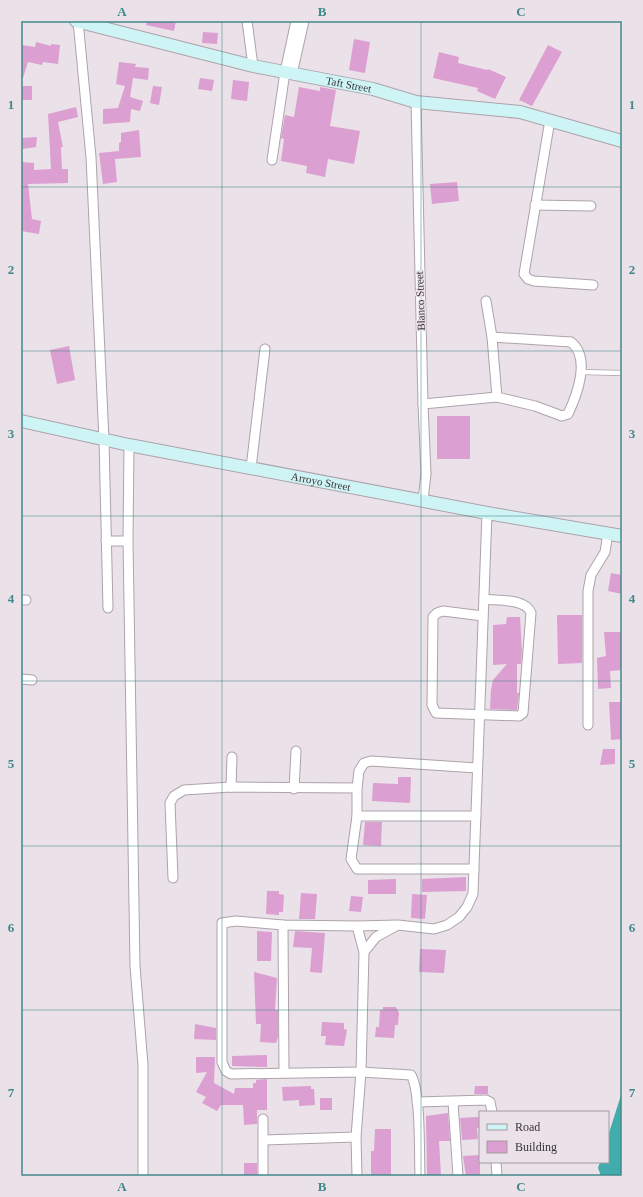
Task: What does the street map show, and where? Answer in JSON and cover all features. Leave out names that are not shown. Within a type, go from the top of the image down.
[{"type":"street","points":[[77,21],[91,157],[104,440],[108,608]]},
{"type":"street","name":"Taft Street","points":[[77,21],[93,23],[253,66],[373,90],[416,102],[520,112],[622,141]]},
{"type":"street","points":[[247,21],[253,66]]},
{"type":"street","points":[[272,160],[289,73],[296,21]]},
{"type":"street","points":[[289,73],[304,21]]},
{"type":"street","name":"Blanco Street","points":[[416,102],[426,474],[423,500]]},
{"type":"street","points":[[550,120],[524,274],[528,279],[534,281],[593,285]]},
{"type":"street","points":[[535,204],[591,206]]},
{"type":"street","points":[[486,302],[492,337],[497,397]]},
{"type":"street","points":[[423,404],[497,397],[535,406],[562,416],[568,414],[581,372],[580,354],[577,347],[571,342],[492,337]]},
{"type":"street","points":[[251,468],[266,349]]},
{"type":"street","name":"Arroyo Street","points":[[21,421],[129,445],[487,513],[622,536]]},
{"type":"street","points":[[129,445],[128,541],[135,966],[143,1065],[143,1176]]},
{"type":"street","points":[[420,1176],[417,1102],[414,1080],[411,1075],[361,1072],[231,1074],[226,1071],[222,1062],[222,923],[236,921],[283,925],[357,926],[398,924],[434,929],[447,926],[459,917],[467,907],[473,894],[487,513]]},
{"type":"street","points":[[588,725],[588,591],[591,575],[605,552],[608,533]]},
{"type":"street","points":[[106,541],[128,541]]},
{"type":"street","points":[[483,616],[443,611],[437,613],[433,617],[433,710],[436,713],[519,716],[523,714],[531,613],[529,608],[523,604],[484,599]]},
{"type":"street","points":[[21,679],[32,680]]},
{"type":"street","points":[[294,789],[296,751]]},
{"type":"street","points":[[231,788],[232,757]]},
{"type":"street","points":[[474,869],[357,869],[350,859],[357,816],[357,788],[360,771],[364,763],[371,761],[478,768]]},
{"type":"street","points":[[173,878],[170,803],[174,796],[184,790],[231,788],[357,788]]},
{"type":"street","points":[[357,816],[476,816]]},
{"type":"street","points":[[364,952],[376,937],[398,924]]},
{"type":"street","points":[[283,925],[284,1072]]},
{"type":"street","points":[[357,926],[364,952],[361,1072],[356,1137],[357,1176]]},
{"type":"street","points":[[417,1102],[486,1100],[490,1102],[492,1111]]},
{"type":"street","points":[[453,1102],[458,1176]]},
{"type":"street","points":[[263,1119],[263,1176]]},
{"type":"street","points":[[264,1140],[356,1137]]},
{"type":"street","points":[[496,1163],[496,1176]]},
{"type":"lane","points":[[581,372],[622,373]]},
{"type":"water","points":[[622,1092],[622,1176],[601,1176],[598,1168],[600,1163],[609,1163],[609,1133]]},
{"type":"building","points":[[147,21],[176,21],[174,31],[146,25]]},
{"type":"building","points":[[203,32],[218,33],[217,44],[202,43]]},
{"type":"building","points":[[354,39],[370,42],[365,73],[349,70]]},
{"type":"building","points":[[36,42],[51,46],[51,44],[60,45],[58,64],[43,62],[42,65],[28,62],[23,78],[21,77],[22,45],[35,47]]},
{"type":"building","points":[[548,45],[562,52],[532,106],[519,100]]},
{"type":"building","points":[[439,52],[459,57],[458,63],[488,69],[506,77],[495,99],[477,91],[478,88],[433,78]]},
{"type":"building","points":[[119,62],[136,64],[135,67],[149,68],[148,80],[133,78],[130,97],[143,101],[140,111],[131,109],[130,122],[103,124],[103,109],[118,108],[125,86],[116,84]]},
{"type":"building","points":[[200,78],[214,80],[212,91],[198,89]]},
{"type":"building","points":[[233,80],[249,82],[247,101],[231,99]]},
{"type":"building","points":[[22,86],[32,86],[32,100],[21,100]]},
{"type":"building","points":[[153,86],[162,87],[159,105],[150,103]]},
{"type":"building","points":[[299,87],[320,91],[320,87],[336,90],[330,126],[360,131],[354,164],[328,159],[325,177],[306,173],[307,166],[281,161],[284,139],[281,138],[285,115],[294,117]]},
{"type":"building","points":[[76,107],[78,117],[58,122],[63,147],[61,147],[62,169],[68,169],[68,183],[28,184],[32,219],[41,221],[39,234],[21,231],[21,162],[34,163],[34,170],[51,169],[48,114]]},
{"type":"building","points":[[139,130],[141,157],[115,159],[117,182],[103,184],[99,153],[119,151],[121,133]]},
{"type":"building","points":[[37,137],[36,147],[23,149],[22,138]]},
{"type":"building","points":[[457,182],[459,201],[432,204],[430,184]]},
{"type":"building","points":[[69,346],[75,380],[57,384],[50,350]]},
{"type":"building","points":[[437,416],[470,416],[470,459],[437,459]]},
{"type":"building","points":[[611,573],[622,575],[622,594],[608,591]]},
{"type":"building","points":[[557,615],[582,615],[582,663],[558,664]]},
{"type":"building","points":[[507,617],[520,617],[522,652],[521,664],[517,664],[517,693],[519,693],[517,710],[490,709],[493,680],[507,664],[493,665],[493,625],[506,624]]},
{"type":"building","points":[[604,632],[622,632],[622,670],[610,671],[611,688],[598,689],[597,658],[606,656]]},
{"type":"building","points":[[609,702],[622,702],[622,739],[611,740]]},
{"type":"building","points":[[603,749],[615,749],[615,764],[600,765]]},
{"type":"building","points":[[398,777],[411,777],[410,803],[372,801],[373,783],[398,784]]},
{"type":"building","points":[[365,822],[382,822],[381,846],[363,845]]},
{"type":"building","points":[[466,877],[466,891],[422,892],[422,879]]},
{"type":"building","points":[[396,879],[396,894],[368,894],[368,880]]},
{"type":"building","points":[[267,891],[279,891],[279,894],[284,895],[283,912],[279,912],[279,915],[266,914]]},
{"type":"building","points":[[301,893],[317,894],[315,919],[299,919]]},
{"type":"building","points":[[412,894],[427,895],[425,919],[411,918]]},
{"type":"building","points":[[351,896],[363,897],[361,912],[349,911]]},
{"type":"building","points":[[257,931],[272,932],[271,961],[257,961]]},
{"type":"building","points":[[295,931],[325,933],[322,973],[310,972],[312,948],[293,947]]},
{"type":"building","points":[[420,949],[446,950],[444,973],[419,972]]},
{"type":"building","points":[[254,972],[277,978],[275,1010],[278,1010],[278,1037],[276,1043],[260,1042],[261,1024],[256,1024]]},
{"type":"building","points":[[383,1007],[396,1007],[399,1013],[398,1025],[395,1025],[394,1038],[375,1037],[376,1027],[379,1027],[380,1010],[383,1010]]},
{"type":"building","points":[[322,1022],[344,1023],[344,1029],[347,1030],[344,1046],[325,1045],[326,1036],[321,1036]]},
{"type":"building","points":[[195,1024],[216,1028],[216,1040],[194,1039]]},
{"type":"building","points":[[267,1055],[267,1067],[232,1066],[232,1056]]},
{"type":"building","points":[[196,1057],[215,1057],[214,1083],[234,1094],[235,1088],[253,1088],[253,1083],[256,1083],[256,1080],[267,1079],[267,1110],[257,1110],[257,1124],[244,1125],[243,1105],[221,1105],[217,1111],[202,1103],[206,1097],[196,1092],[207,1072],[196,1073]]},
{"type":"building","points":[[311,1086],[311,1089],[314,1089],[315,1105],[299,1106],[299,1100],[283,1101],[282,1087]]},
{"type":"building","points":[[475,1086],[488,1086],[488,1094],[474,1094]]},
{"type":"building","points":[[320,1098],[332,1098],[332,1110],[320,1110]]},
{"type":"building","points":[[448,1113],[450,1141],[439,1141],[441,1176],[427,1176],[426,1116]]},
{"type":"building","points":[[460,1118],[479,1118],[479,1128],[477,1128],[478,1139],[462,1140]]},
{"type":"building","points":[[375,1129],[391,1129],[391,1176],[371,1176],[371,1151],[374,1151]]},
{"type":"building","points":[[479,1155],[480,1176],[466,1176],[463,1156]]},
{"type":"building","points":[[244,1163],[257,1163],[257,1176],[244,1176]]}]
